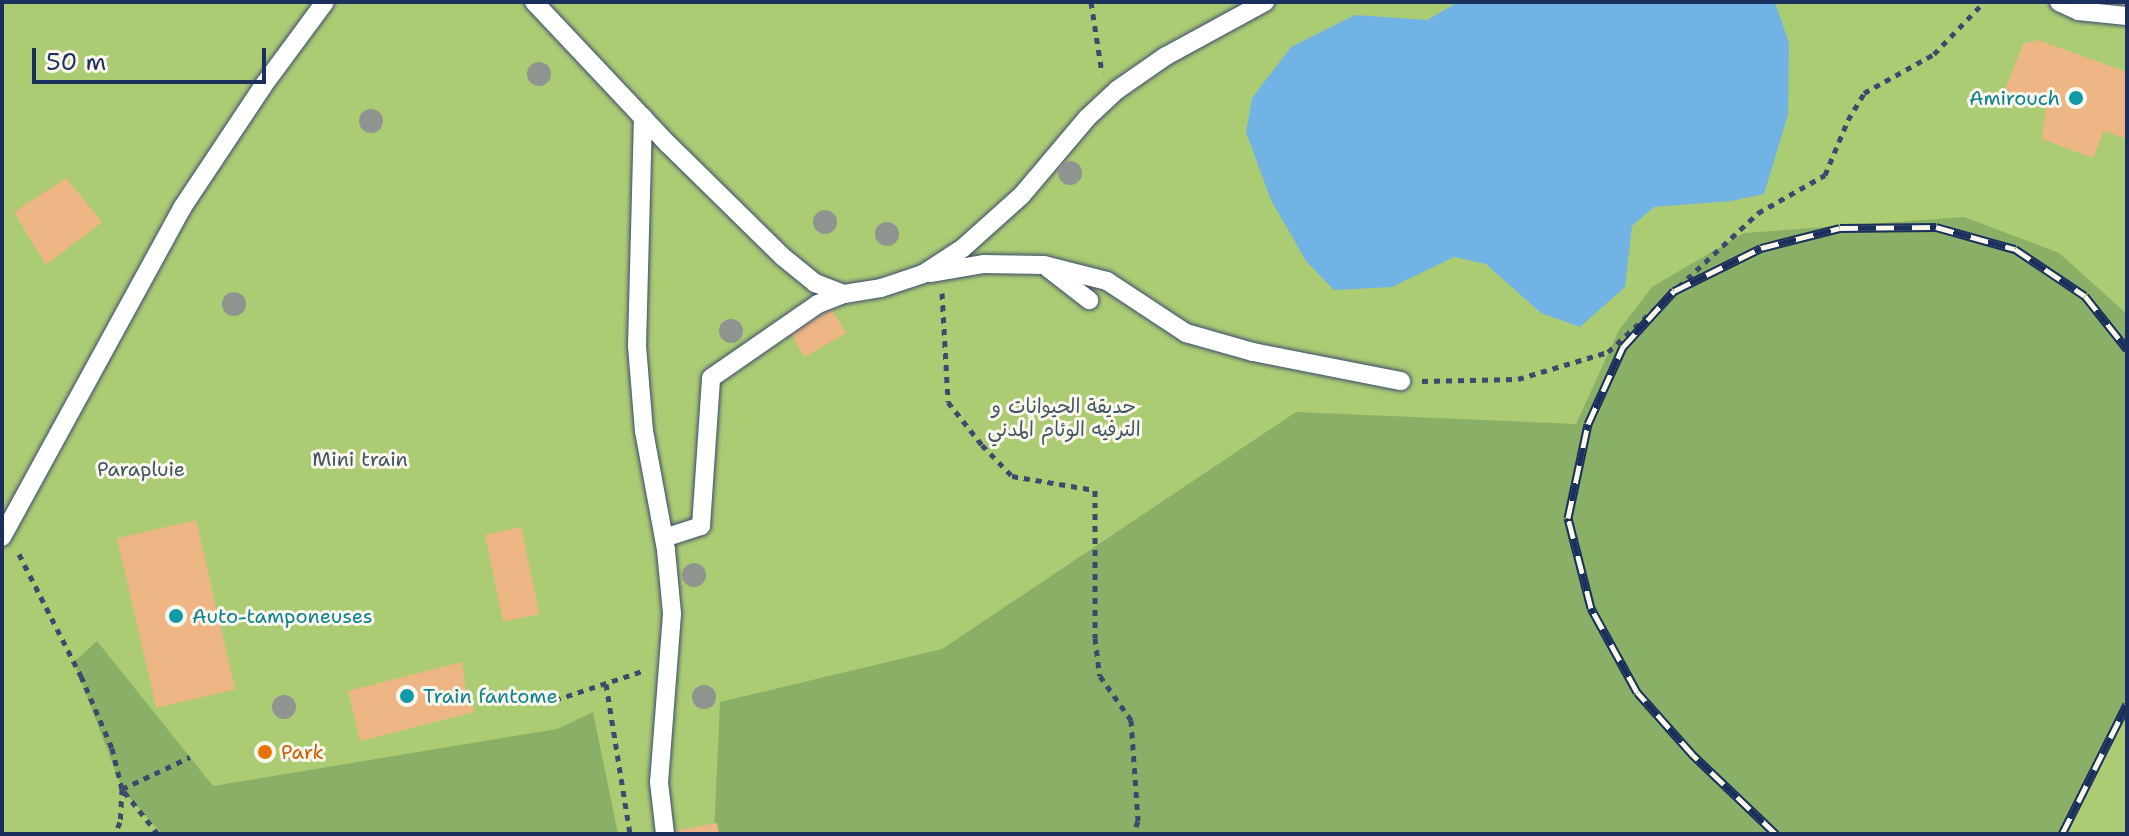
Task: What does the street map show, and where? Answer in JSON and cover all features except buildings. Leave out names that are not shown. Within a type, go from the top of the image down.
[{"type":"lane","points":[[5,532],[182,208],[263,86],[325,2]]},
{"type":"lane","points":[[534,2],[783,257],[815,283],[844,294]]},
{"type":"lane","points":[[932,272],[1022,195],[1104,102],[1166,56],[1265,2]]},
{"type":"lane","points":[[2059,2],[2078,11],[2127,16]]},
{"type":"lane","points":[[643,117],[637,346],[644,431],[664,538],[672,614],[659,782],[665,834]]},
{"type":"lane","points":[[664,538],[701,526],[702,467],[711,378],[818,304],[844,294],[932,272],[984,264],[1044,265],[1107,281],[1186,333],[1253,352],[1401,381]]},
{"type":"lane","points":[[1044,265],[1089,300]]},
{"type":"path","points":[[1091,2],[1097,23],[1104,102]]},
{"type":"path","points":[[1401,381],[1518,379],[1608,352],[1758,213],[1825,175],[1848,120],[1864,93],[1934,54],[1984,2]]},
{"type":"path","points":[[932,272],[948,402],[1012,476],[1095,490],[1095,638],[1100,676],[1131,720],[1138,821],[1133,834]]},
{"type":"path","points":[[5,532],[81,676],[112,748],[122,789],[120,822],[115,834]]},
{"type":"path","points":[[555,700],[668,661]]},
{"type":"path","points":[[606,684],[630,834]]},
{"type":"path","points":[[122,789],[190,757]]},
{"type":"path","points":[[122,789],[158,834]]},
{"type":"green space","name":"حديقة الحيوانات و الترفيه الوئام المدني","points":[[2,2],[2127,2],[2127,834],[2,834]]},
{"type":"green space","points":[[1964,217],[2059,253],[2127,314],[2127,708],[2067,834],[714,834],[720,702],[942,649],[1296,412],[1576,424],[1619,330],[1652,287],[1744,233]]},
{"type":"green space","points":[[97,641],[213,786],[557,729],[593,712],[618,834],[162,834],[122,789],[74,662]]},
{"type":"water","points":[[1458,2],[1775,2],[1789,43],[1788,115],[1764,194],[1731,201],[1654,207],[1632,226],[1625,287],[1580,327],[1541,313],[1486,264],[1454,257],[1392,287],[1334,290],[1306,261],[1271,200],[1246,132],[1252,98],[1291,47],[1355,15],[1427,20]]},
{"type":"railway","points":[[1776,834],[1693,755],[1637,692],[1591,608],[1568,518],[1588,424],[1623,347],[1674,291],[1761,248],[1840,228],[1936,227],[2015,249],[2085,296],[2127,349]]},
{"type":"railway","points":[[2062,834],[2127,704]]},
{"type":"place","name":"Amirouch","points":[[2076,98]]},
{"type":"place","name":"Auto-tamponeuses","points":[[176,616]]},
{"type":"place","name":"Train fantome","points":[[407,696]]},
{"type":"place","name":"Park","points":[[265,752]]},
{"type":"park label","name":"Mini train","points":[[360,459]]},
{"type":"park label","name":"Parapluie","points":[[141,469]]}]
